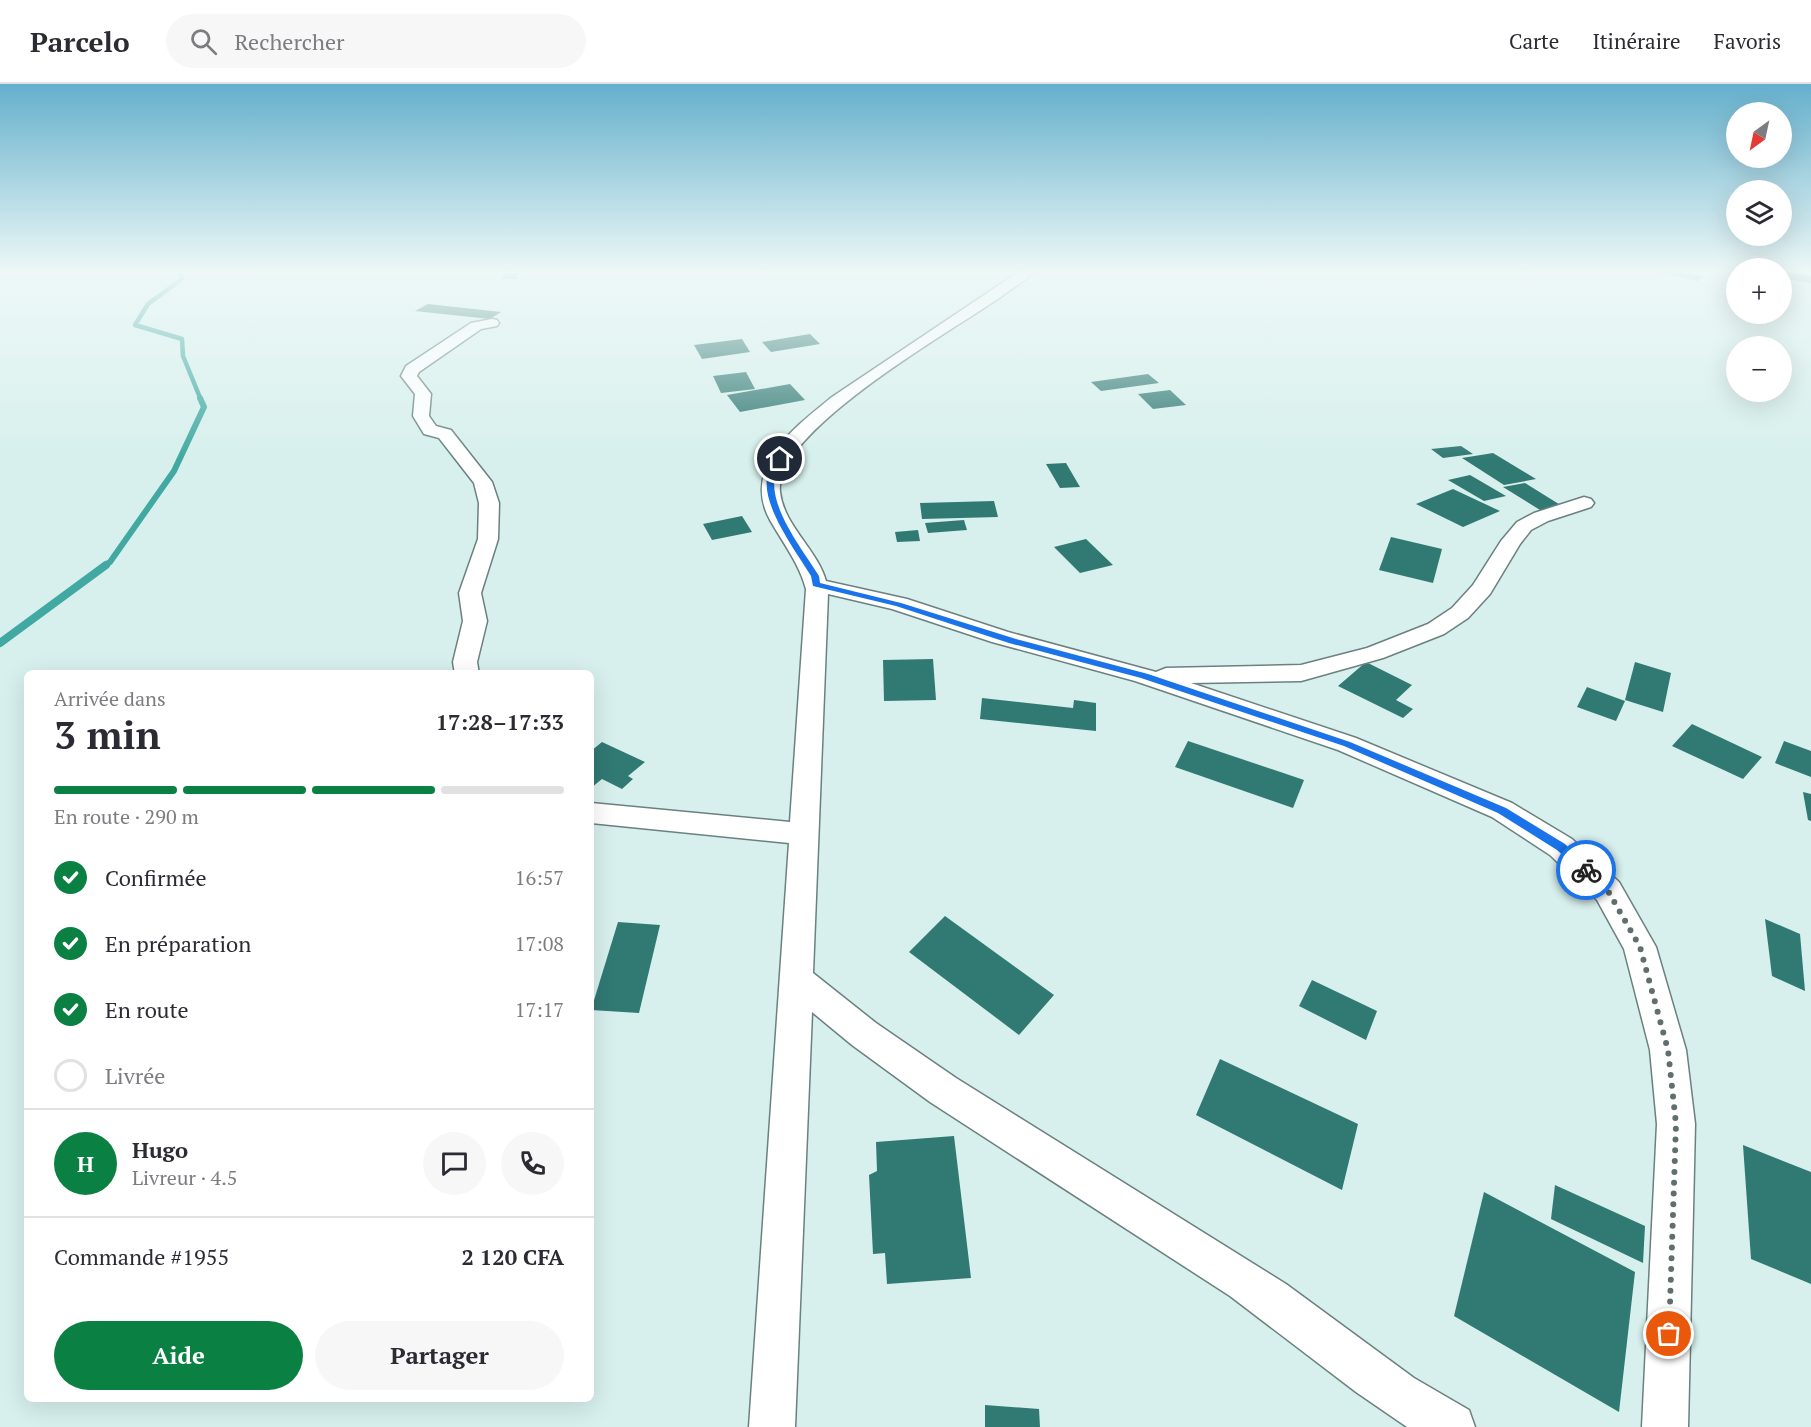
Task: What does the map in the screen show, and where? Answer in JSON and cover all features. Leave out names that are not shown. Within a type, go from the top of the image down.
[{"type":"street","points":[[466,334],[412,369],[409,376],[423,394],[422,416],[430,430],[445,434],[483,482],[489,503],[488,539],[470,593],[475,621],[465,662],[466,670]]},
{"type":"street","points":[[772,1427],[805,834],[816,585],[815,576],[775,509],[770,491],[771,473],[789,445],[823,410],[936,334]]},
{"type":"street","points":[[1144,676],[1301,673],[1375,653],[1436,629],[1460,613],[1482,590],[1511,541],[1524,526],[1541,517],[1584,503]]},
{"type":"street","points":[[816,585],[898,604],[1000,637],[1144,676],[1347,744],[1502,810],[1561,847],[1608,891],[1640,947],[1668,1050],[1676,1124],[1665,1427]]},
{"type":"street","points":[[594,813],[805,834]]},
{"type":"street","points":[[797,980],[864,1034],[943,1090],[1263,1293],[1389,1389],[1452,1427]]},
{"type":"building","points":[[810,334],[820,344],[771,352],[762,342]]},
{"type":"building","points":[[742,339],[750,352],[702,359],[694,345]]},
{"type":"building","points":[[746,372],[755,389],[721,393],[713,376]]},
{"type":"building","points":[[1148,374],[1159,383],[1101,391],[1091,382]]},
{"type":"building","points":[[790,384],[805,400],[740,412],[727,395]]},
{"type":"building","points":[[1170,390],[1186,405],[1153,409],[1138,394]]},
{"type":"building","points":[[1461,446],[1473,454],[1443,458],[1431,449]]},
{"type":"building","points":[[1493,453],[1536,479],[1504,485],[1462,458]]},
{"type":"building","points":[[1066,463],[1080,487],[1060,488],[1046,464]]},
{"type":"building","points":[[1470,475],[1506,496],[1484,501],[1448,480]]},
{"type":"building","points":[[1525,483],[1562,506],[1540,510],[1503,487]]},
{"type":"building","points":[[1453,489],[1500,511],[1463,527],[1416,504]]},
{"type":"building","points":[[994,501],[998,517],[922,519],[920,503]]},
{"type":"building","points":[[742,516],[752,532],[712,540],[703,524]]},
{"type":"building","points":[[964,520],[967,530],[928,533],[925,523]]},
{"type":"building","points":[[918,530],[920,541],[897,542],[895,532]]},
{"type":"building","points":[[1391,537],[1442,549],[1433,583],[1379,570]]},
{"type":"building","points":[[1086,539],[1113,565],[1080,573],[1054,547]]},
{"type":"building","points":[[933,659],[936,700],[884,701],[883,660]]},
{"type":"building","points":[[1366,662],[1412,685],[1396,700],[1413,709],[1403,718],[1338,686]]},
{"type":"building","points":[[1635,662],[1671,673],[1663,712],[1625,700]]},
{"type":"building","points":[[1587,687],[1625,701],[1616,721],[1577,707]]},
{"type":"building","points":[[982,698],[1073,708],[1074,700],[1096,703],[1096,731],[980,719]]},
{"type":"building","points":[[1692,724],[1762,757],[1743,779],[1672,746]]},
{"type":"building","points":[[1188,741],[1304,780],[1293,808],[1175,767]]},
{"type":"building","points":[[1784,741],[1811,751],[1811,777],[1775,763]]},
{"type":"building","points":[[602,742],[645,762],[628,776],[633,779],[622,789],[602,779],[594,786],[594,749]]},
{"type":"building","points":[[1803,792],[1811,794],[1811,821],[1808,820]]},
{"type":"building","points":[[945,916],[1054,995],[1019,1035],[909,952]]},
{"type":"building","points":[[1765,919],[1800,934],[1805,991],[1772,976]]},
{"type":"building","points":[[618,922],[660,925],[639,1013],[594,1010],[594,1000]]},
{"type":"building","points":[[1312,980],[1377,1011],[1366,1040],[1299,1006]]},
{"type":"building","points":[[1220,1059],[1358,1124],[1342,1190],[1196,1115]]},
{"type":"building","points":[[954,1136],[971,1278],[887,1284],[885,1253],[873,1254],[869,1175],[877,1171],[876,1142]]},
{"type":"building","points":[[1743,1145],[1811,1172],[1811,1284],[1751,1259]]},
{"type":"building","points":[[1555,1185],[1645,1226],[1643,1263],[1551,1219]]},
{"type":"building","points":[[1484,1192],[1635,1272],[1619,1412],[1454,1316]]},
{"type":"building","points":[[985,1405],[1039,1409],[1040,1427],[985,1427]]},
{"type":"waterway","points":[[164,334],[182,339],[183,356],[201,400]]},
{"type":"waterway","points":[[104,566],[110,562],[174,471],[204,407],[200,398]]},
{"type":"waterway","points":[[0,643],[106,565]]},
{"type":"way so far","points":[[1586,870],[1608,891],[1640,947],[1668,1050],[1676,1124],[1669,1334]]},
{"type":"route","points":[[780,459],[771,473],[770,491],[775,509],[815,576],[816,585],[898,604],[1012,641],[1144,676],[1347,744],[1502,810],[1561,847],[1586,870]]}]
